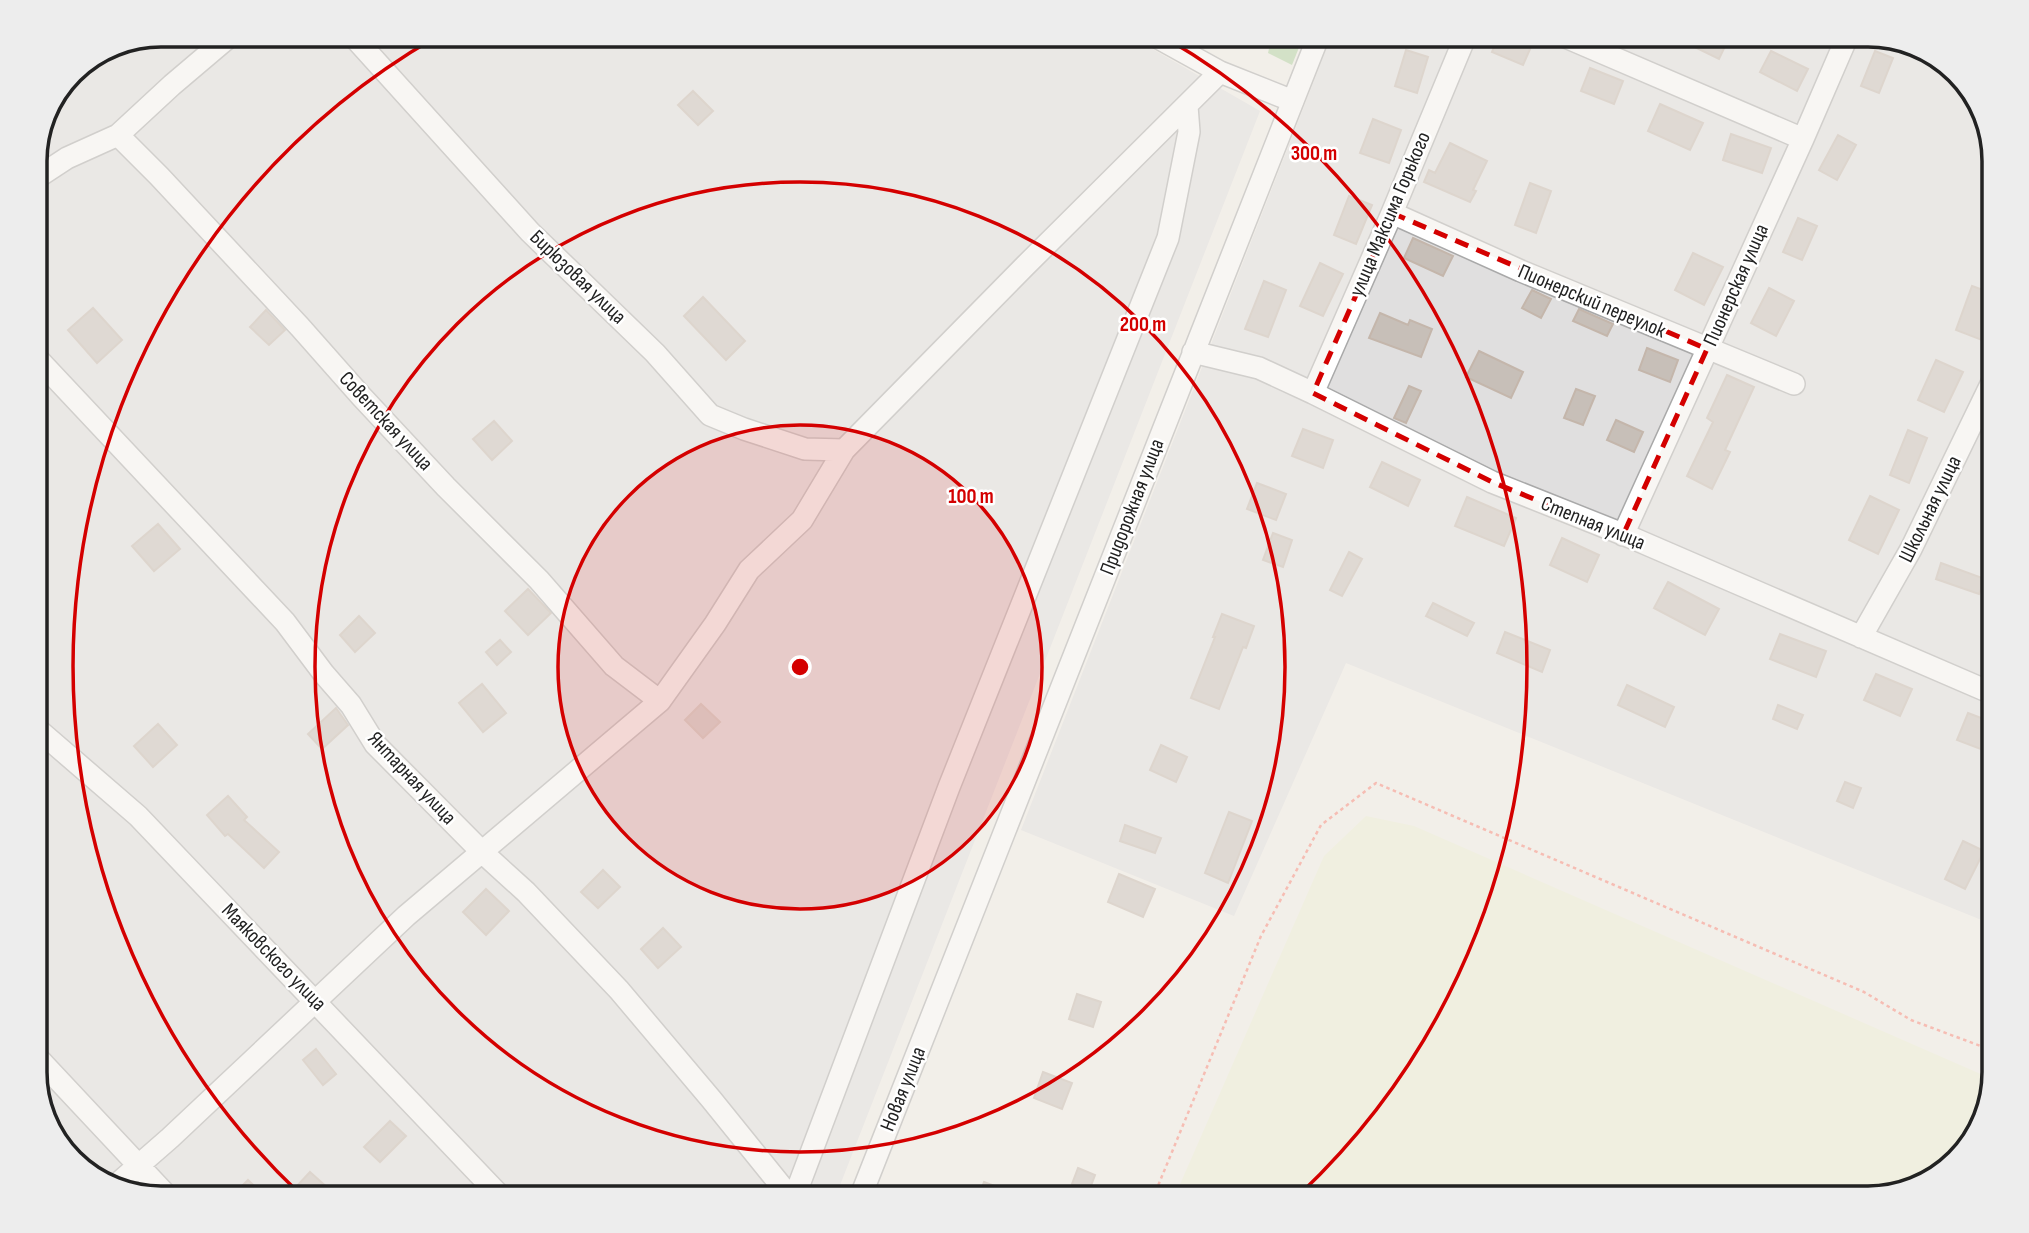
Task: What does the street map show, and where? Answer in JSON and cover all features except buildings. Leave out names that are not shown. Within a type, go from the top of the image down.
[{"type":"street","points":[[47,171],[67,158],[118,135],[217,47]]},
{"type":"street","name":"Бирюзовая улица","points":[[363,47],[530,232],[655,353],[710,415],[805,449],[844,450]]},
{"type":"street","points":[[1175,47],[1220,72],[1293,101]]},
{"type":"street","name":"Придорожная улица","points":[[946,979],[1314,47]]},
{"type":"street","name":"улица Максима Горького","points":[[1313,393],[1461,47]]},
{"type":"street","points":[[1589,47],[1803,139]]},
{"type":"street","name":"Пионерская улица","points":[[1623,535],[1843,47]]},
{"type":"street","points":[[123,1179],[406,916],[660,701],[715,624],[749,570],[802,520],[844,450],[1025,265],[1220,72]]},
{"type":"street","points":[[798,1186],[949,787],[1168,238],[1189,132],[1186,106]]},
{"type":"street","name":"Советская улица","points":[[118,135],[300,327],[446,487],[538,580],[614,666],[660,701]]},
{"type":"street","name":"Пионерский переулок","points":[[1392,213],[1521,271],[1794,384]]},
{"type":"street","name":"Степная улица","points":[[1193,352],[1259,368],[1492,482],[1623,535],[1982,689]]},
{"type":"street","name":"Янтарная улица","points":[[47,369],[285,622],[351,705],[375,744],[482,852],[526,892],[619,990],[783,1186]]},
{"type":"street","name":"Школьная улица","points":[[1861,637],[1911,549],[1982,402]]},
{"type":"street","name":"Маяковского улица","points":[[47,737],[138,816],[491,1186]]},
{"type":"street","name":"Новая улица","points":[[865,1186],[946,979]]},
{"type":"street","points":[[47,1068],[158,1186]]},
{"type":"path","points":[[1158,1186],[1261,936],[1321,825],[1376,783],[1864,992],[1911,1020],[1982,1047]]},
{"type":"highlighted area","points":[[1392,213],[1707,349],[1623,535],[1492,482],[1313,393]]},
{"type":"shaded area","points":[[161,47],[1149,47],[1260,111],[840,1186],[161,1186],[132,1182],[104,1170],[81,1152],[66,1135],[53,1108],[47,1079],[47,154],[51,132],[66,98],[98,66],[139,49]]},
{"type":"shaded area","points":[[1327,47],[1883,48],[1925,63],[1958,92],[1973,118],[1982,154],[1982,920],[1346,663],[1234,916],[1021,830]]},
{"type":"green space","points":[[1269,47],[1299,47],[1292,65],[1268,53]]},
{"type":"green space","points":[[1366,816],[1414,826],[1982,1075],[1973,1115],[1958,1141],[1937,1162],[1911,1177],[1883,1185],[1179,1186],[1324,856]]}]
